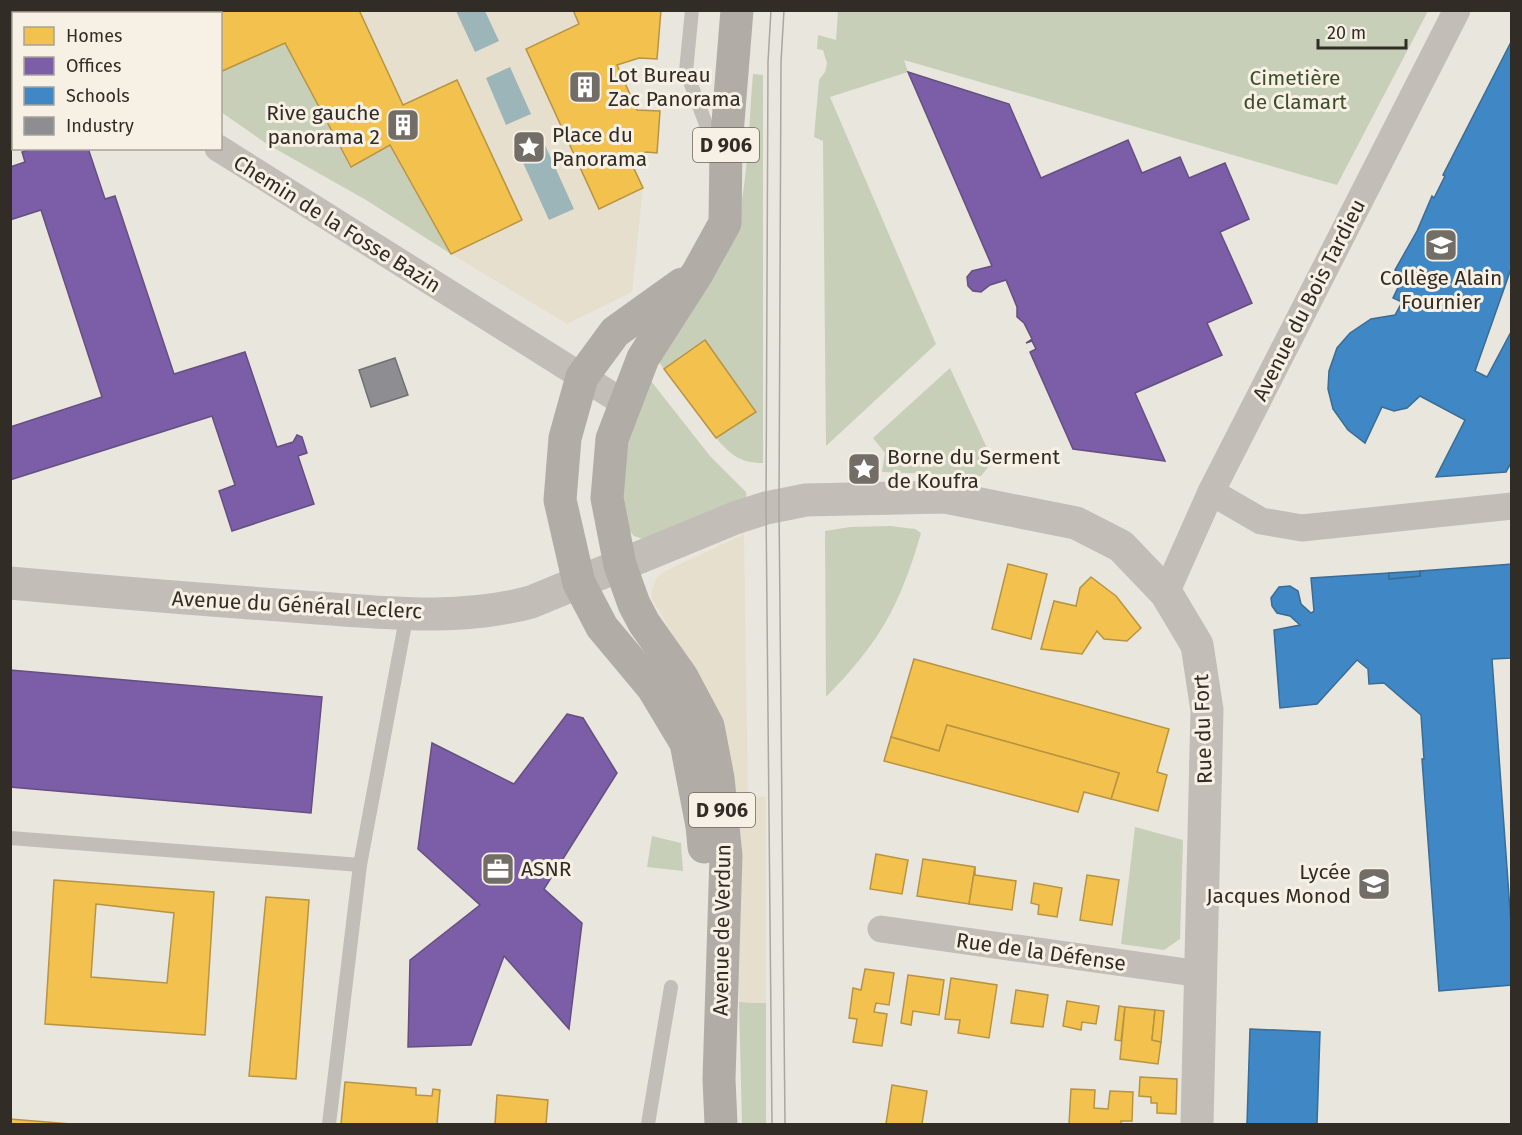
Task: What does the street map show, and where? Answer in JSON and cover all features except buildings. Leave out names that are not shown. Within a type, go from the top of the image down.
[{"type":"main road","name":"D 906","points":[[624,403],[643,358],[698,272],[724,223],[726,147],[737,10]]},
{"type":"main road","name":"D 906","points":[[698,272],[615,332],[582,377],[565,438],[560,500],[579,583],[602,627],[653,688],[686,743],[702,826],[719,1079]]},
{"type":"main road","name":"Avenue de Verdun","points":[[624,403],[612,439],[607,498],[620,565],[644,623],[682,677],[708,726],[718,778],[726,856],[719,1079],[721,1125]]},
{"type":"street","name":"Avenue du Bois Tardieu","points":[[1166,593],[1211,492],[1457,10]]},
{"type":"street","name":"Chemin de la Fosse Bazin","points":[[221,150],[624,403]]},
{"type":"street","points":[[1211,492],[1262,521],[1302,528],[1512,506]]},
{"type":"street","name":"Rue du Fort","points":[[620,565],[766,508],[806,500],[945,497],[1052,517],[1098,532],[1121,546],[1166,593],[1197,645],[1205,690],[1197,1125]]},
{"type":"street","name":"Avenue du Général Leclerc","points":[[10,583],[144,596],[407,613],[499,611],[531,602],[620,565]]},
{"type":"street","name":"Rue de la Défense","points":[[881,929],[1201,974]]},
{"type":"lane","points":[[692,10],[686,71],[707,127],[726,147]]},
{"type":"lane","points":[[329,1125],[360,865],[407,613]]},
{"type":"lane","points":[[10,838],[360,865]]},
{"type":"lane","points":[[648,1125],[670,987]]},
{"type":"green space","name":"Cimetière de Clamart","points":[[838,10],[1428,11],[1337,185],[904,60],[908,72],[830,97],[936,344],[826,446],[823,141],[814,137],[819,80],[825,72],[827,63],[823,50],[817,49],[818,35],[836,40]]},
{"type":"green space","points":[[285,43],[350,167],[390,145],[451,254],[366,200],[267,144],[222,113],[222,72]]},
{"type":"green space","points":[[753,74],[763,75],[763,463],[742,460],[726,449],[716,438],[756,411],[705,340],[664,369],[657,359],[711,282],[734,236],[743,191]]},
{"type":"green space","points":[[950,368],[993,461],[981,476],[882,472],[885,453],[873,438]]},
{"type":"green space","points":[[647,376],[710,456],[746,492],[747,503],[646,540],[634,536],[627,528],[623,500],[624,444]]},
{"type":"green space","points":[[890,526],[915,529],[921,533],[905,582],[896,603],[874,641],[826,697],[825,531],[850,527]]},
{"type":"green space","points":[[1135,827],[1183,840],[1180,939],[1164,950],[1121,944]]},
{"type":"green space","points":[[652,836],[681,843],[683,871],[647,867]]},
{"type":"green space","points":[[739,1002],[766,1003],[766,1124],[742,1124]]},
{"type":"shaded area","name":"Place du Panorama","points":[[359,11],[573,11],[579,24],[526,49],[599,208],[643,188],[632,292],[567,324],[451,254],[521,220],[457,80],[403,105]]},
{"type":"shaded area","points":[[744,534],[748,797],[766,797],[766,1003],[739,1002],[738,863],[703,686],[652,599],[651,592],[657,577],[665,571]]},
{"type":"water","points":[[456,11],[485,11],[499,41],[475,52]]},
{"type":"water","points":[[510,67],[531,114],[506,125],[486,78]]},
{"type":"water","points":[[540,134],[574,209],[549,220],[515,145]]},
{"type":"tram line","points":[[771,10],[768,62],[766,508],[772,1124]]},
{"type":"tram line","points":[[784,10],[781,62],[779,506],[785,1124]]},
{"type":"place","name":"Lot Bureau Zac Panorama","points":[[585,87]]},
{"type":"place","name":"Rive gauche panorama 2","points":[[403,125]]},
{"type":"place","name":"Place du Panorama","points":[[529,147]]},
{"type":"place","name":"Collège Alain Fournier","points":[[1441,245]]},
{"type":"place","name":"Borne du Serment de Koufra","points":[[864,469]]},
{"type":"place","name":"ASNR","points":[[498,869]]},
{"type":"place","name":"Lycée Jacques Monod","points":[[1374,884]]}]
